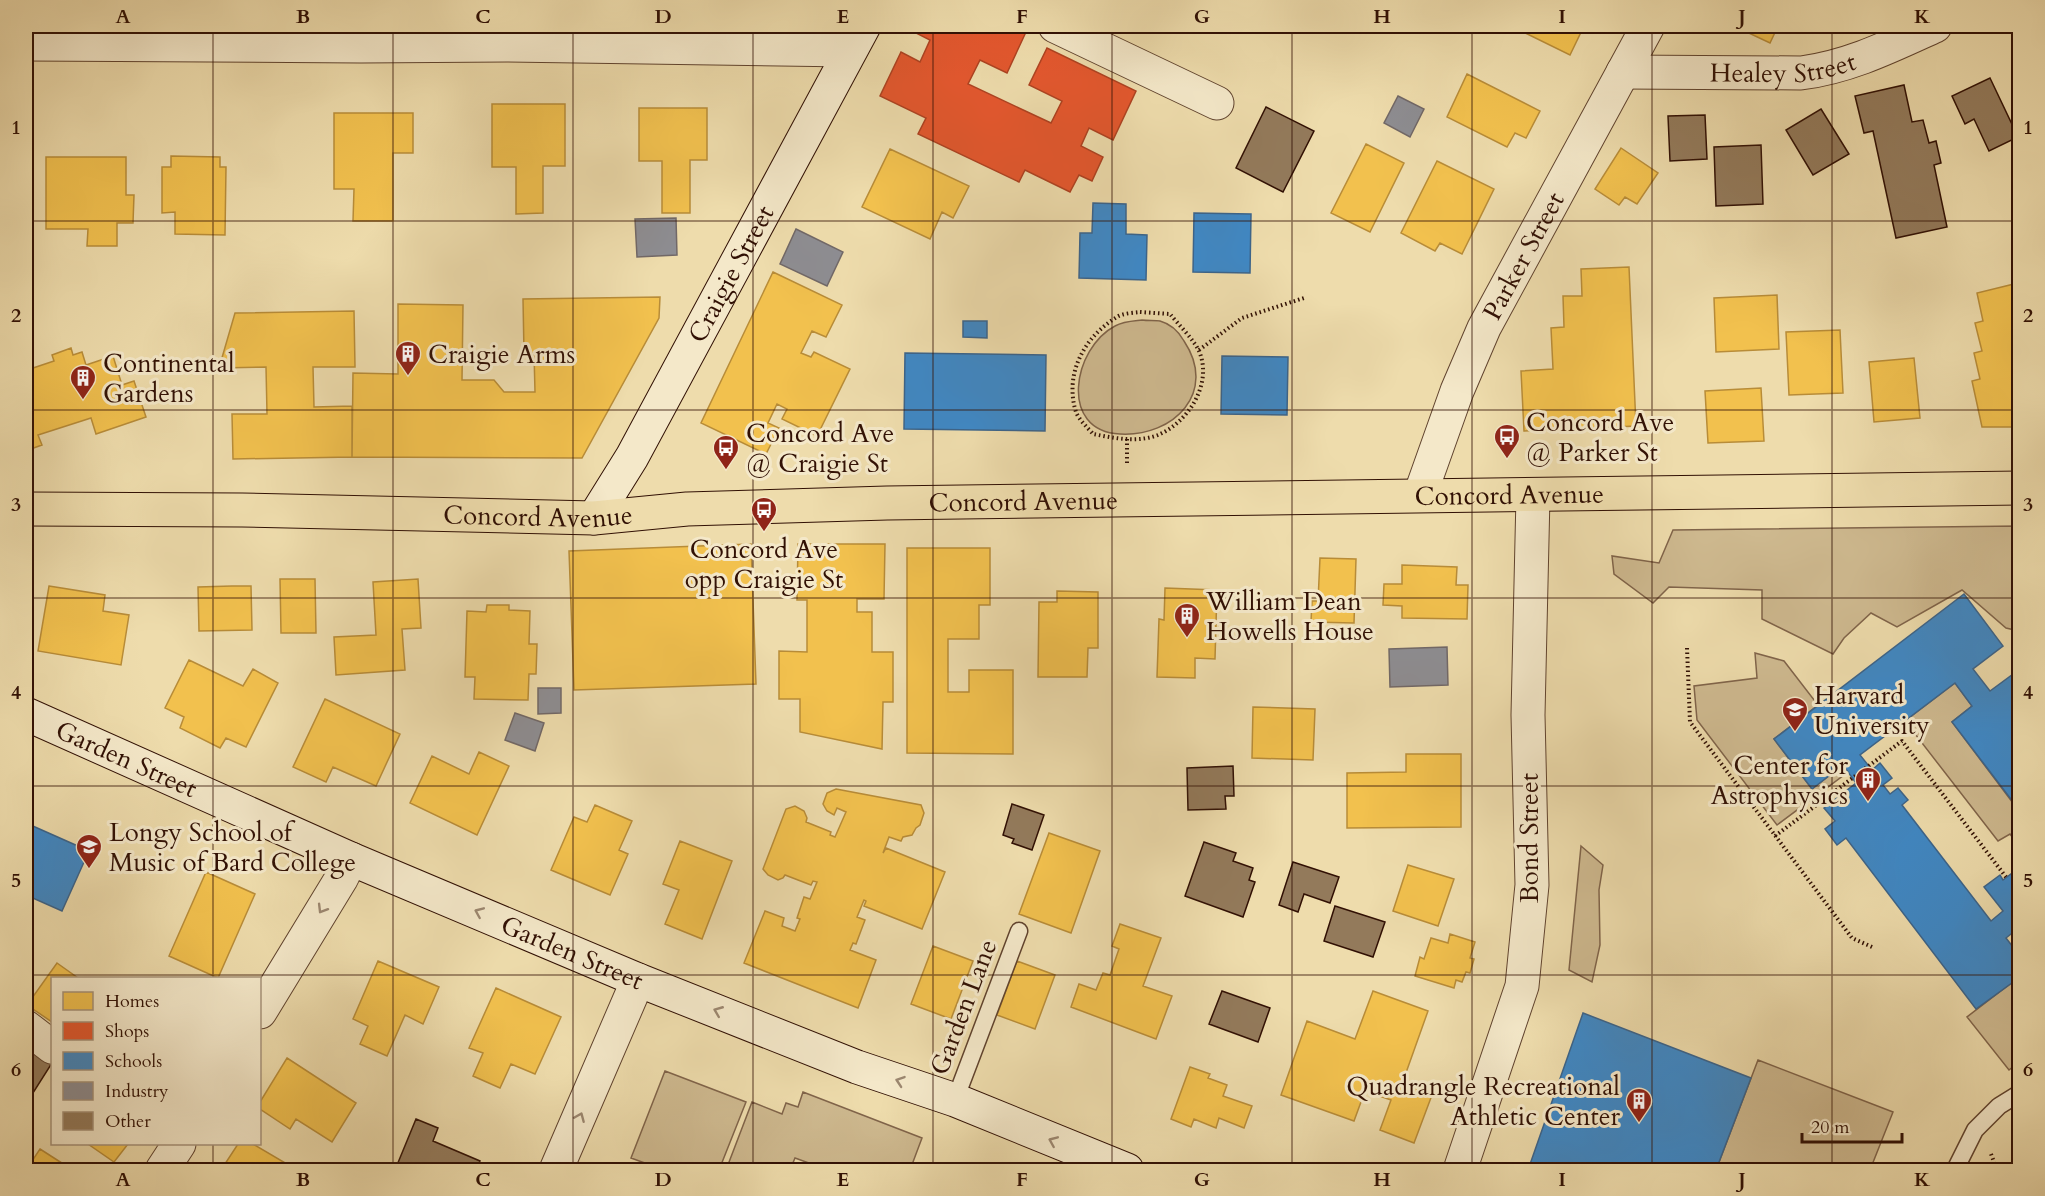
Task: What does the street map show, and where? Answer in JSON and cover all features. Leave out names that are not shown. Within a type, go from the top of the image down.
[{"type":"main road","name":"Concord Avenue","points":[[26,509],[242,510],[594,518],[687,509],[864,504],[2019,488]]},
{"type":"street","points":[[1055,26],[1217,103]]},
{"type":"street","name":"Parker Street","points":[[1420,495],[1457,391],[1484,328],[1648,26]]},
{"type":"street","name":"Healey Street","points":[[1623,72],[1801,73],[1825,70],[1871,55],[1935,26]]},
{"type":"street","points":[[26,44],[361,46],[507,35],[857,38]]},
{"type":"street","name":"Craigie Street","points":[[594,518],[632,457],[857,38]]},
{"type":"street","name":"Bond Street","points":[[1460,1170],[1522,986],[1532,885],[1528,715],[1533,496]]},
{"type":"street","name":"Garden Street","points":[[26,714],[351,859],[638,980],[857,1067],[955,1100],[1127,1170]]},
{"type":"street","points":[[261,1010],[351,859]]},
{"type":"street","points":[[556,1170],[638,980]]},
{"type":"street","points":[[26,1027],[51,1046]]},
{"type":"street","points":[[162,1170],[178,1145]]},
{"type":"lane","name":"Garden Lane","points":[[955,1100],[1019,931]]},
{"type":"lane","points":[[1955,1170],[1975,1130],[1999,1106],[2019,1093]]},
{"type":"path","points":[[1198,350],[1242,318],[1304,298]]},
{"type":"path","points":[[1140,312],[1170,314],[1198,350],[1203,371],[1200,391],[1184,417],[1159,434],[1127,439],[1093,434],[1076,414],[1072,380],[1082,351],[1091,338],[1119,316],[1140,312]]},
{"type":"path","points":[[1127,439],[1128,467]]},
{"type":"path","points":[[1687,648],[1690,722],[1852,938],[1872,947]]},
{"type":"path","points":[[1775,836],[1902,741],[2006,877]]},
{"type":"shaded area","points":[[1142,320],[1164,322],[1182,338],[1193,360],[1196,377],[1193,394],[1185,408],[1158,428],[1140,433],[1120,434],[1100,429],[1087,419],[1080,404],[1078,387],[1082,369],[1089,352],[1101,337],[1118,324]]},
{"type":"shaded area","points":[[2019,526],[2019,631],[2006,628],[1962,590],[1897,627],[1871,613],[1844,638],[1833,654],[1762,619],[1762,590],[1669,587],[1653,603],[1614,574],[1612,556],[1659,563],[1673,530]]},
{"type":"shaded area","points":[[1755,653],[1784,661],[1818,705],[1774,739],[1812,789],[1843,765],[1848,772],[1777,825],[1697,720],[1694,686],[1757,678]]},
{"type":"shaded area","points":[[1955,683],[1972,706],[1952,722],[2019,811],[2019,846],[2010,834],[1998,841],[1905,721]]},
{"type":"shaded area","points":[[1581,846],[1603,865],[1599,890],[1600,945],[1592,982],[1569,970]]},
{"type":"shaded area","points":[[2019,977],[2019,1062],[2009,1070],[1967,1017]]},
{"type":"shaded area","points":[[1758,1060],[1893,1112],[1870,1170],[1716,1170]]},
{"type":"shaded area","points":[[665,1071],[746,1102],[719,1170],[664,1170],[631,1158]]},
{"type":"shaded area","points":[[803,1092],[922,1138],[910,1170],[828,1170],[795,1158],[790,1170],[726,1170],[752,1102],[782,1114],[786,1103],[798,1107]]},
{"type":"building: Homes","points":[[1511,26],[1584,26],[1570,55]]},
{"type":"building: Homes","points":[[1734,26],[1778,26],[1770,43]]},
{"type":"building: Homes","points":[[1467,74],[1540,111],[1526,138],[1515,133],[1507,147],[1447,117]]},
{"type":"building: Homes","points":[[492,104],[565,104],[565,166],[543,166],[543,213],[516,214],[516,167],[492,167]]},
{"type":"building: Homes","points":[[639,108],[707,108],[707,160],[690,160],[690,213],[662,213],[662,161],[639,161]]},
{"type":"building: Homes","points":[[334,113],[413,113],[413,153],[393,153],[393,221],[353,221],[354,189],[334,189]]},
{"type":"building: Homes","points":[[1366,144],[1404,163],[1370,232],[1331,213]]},
{"type":"building: Homes","points":[[1621,148],[1658,173],[1637,204],[1625,197],[1619,205],[1595,189]]},
{"type":"building: Homes","points":[[890,149],[969,186],[953,218],[942,212],[930,239],[862,207]]},
{"type":"building: Homes","points":[[171,156],[220,157],[220,167],[226,167],[225,235],[175,234],[175,212],[162,213],[162,167],[171,167]]},
{"type":"building: Homes","points":[[46,157],[126,157],[126,195],[134,195],[133,223],[117,223],[117,246],[87,246],[88,229],[46,229]]},
{"type":"building: Homes","points":[[1437,161],[1494,189],[1462,254],[1440,243],[1435,251],[1401,233]]},
{"type":"building: Homes","points":[[1629,267],[1636,426],[1524,431],[1521,371],[1553,369],[1551,328],[1564,327],[1563,296],[1582,296],[1581,269]]},
{"type":"building: Homes","points":[[773,272],[842,305],[826,337],[812,331],[801,353],[811,357],[814,352],[850,369],[817,436],[782,419],[787,409],[777,404],[768,423],[779,428],[766,454],[701,423]]},
{"type":"building: Homes","points":[[2014,284],[2018,308],[2020,307],[2020,427],[1982,427],[1972,381],[1980,379],[1974,353],[1982,351],[1975,323],[1983,321],[1977,293]]},
{"type":"building: Homes","points":[[1777,295],[1779,349],[1716,352],[1714,298]]},
{"type":"building: Homes","name":"Craigie Arms","points":[[660,297],[659,318],[582,458],[352,457],[353,373],[398,374],[398,304],[463,305],[462,380],[494,380],[504,392],[535,392],[534,353],[524,353],[523,299]]},
{"type":"building: Homes","points":[[354,311],[355,367],[313,367],[314,407],[352,406],[352,457],[233,459],[232,414],[267,414],[266,367],[219,368],[235,313]]},
{"type":"building: Homes","points":[[1840,330],[1843,393],[1789,395],[1786,332]]},
{"type":"building: Homes","name":"Continental Gardens","points":[[71,348],[73,355],[82,352],[86,365],[113,356],[122,385],[134,381],[146,417],[96,434],[91,418],[38,435],[42,445],[28,450],[26,442],[26,356],[28,355],[33,368],[54,361],[52,355]]},
{"type":"building: Homes","points":[[1914,358],[1920,418],[1874,422],[1869,362]]},
{"type":"building: Homes","points":[[1761,388],[1764,441],[1708,443],[1705,391]]},
{"type":"building: Homes","points":[[751,544],[756,684],[574,690],[569,551]]},
{"type":"building: Homes","points":[[798,544],[885,544],[884,599],[857,599],[857,612],[872,612],[872,652],[893,652],[893,702],[883,702],[882,749],[800,732],[800,699],[779,699],[779,651],[807,652],[807,600],[797,600]]},
{"type":"building: Homes","points":[[907,548],[990,548],[990,605],[979,605],[979,639],[948,639],[948,692],[969,692],[969,670],[1013,670],[1013,754],[907,753]]},
{"type":"building: Homes","points":[[1320,558],[1356,559],[1354,623],[1311,622],[1312,601],[1318,601]]},
{"type":"building: Homes","points":[[1402,565],[1457,567],[1456,585],[1468,585],[1467,619],[1402,618],[1402,606],[1383,605],[1384,584],[1402,584]]},
{"type":"building: Homes","points":[[280,579],[315,579],[316,633],[281,633]]},
{"type":"building: Homes","points":[[418,579],[421,628],[402,629],[405,670],[336,675],[334,637],[376,635],[373,582]]},
{"type":"building: Homes","points":[[49,586],[105,595],[103,611],[129,615],[121,665],[38,651]]},
{"type":"building: Homes","points":[[251,586],[252,630],[199,631],[198,587]]},
{"type":"building: Homes","name":"William Dean Howells House","points":[[1165,588],[1217,590],[1215,659],[1195,658],[1195,678],[1157,677],[1159,619],[1164,620]]},
{"type":"building: Homes","points":[[1057,591],[1098,592],[1098,648],[1088,648],[1087,677],[1038,677],[1039,602],[1057,602]]},
{"type":"building: Homes","points":[[487,605],[509,605],[509,610],[530,611],[529,644],[537,644],[536,674],[529,674],[528,700],[474,699],[475,677],[465,677],[467,611],[486,612]]},
{"type":"building: Homes","points":[[189,660],[243,686],[253,669],[278,683],[246,747],[226,738],[220,748],[180,728],[184,717],[165,708]]},
{"type":"building: Homes","points":[[325,699],[400,734],[376,786],[333,767],[326,782],[293,767]]},
{"type":"building: Homes","points":[[1253,707],[1315,709],[1313,760],[1252,758]]},
{"type":"building: Homes","points":[[479,752],[509,766],[477,835],[410,803],[432,756],[469,774]]},
{"type":"building: Homes","points":[[1406,754],[1461,754],[1461,827],[1347,828],[1347,773],[1406,772]]},
{"type":"building: Homes","points":[[836,789],[921,805],[924,813],[920,825],[912,835],[903,837],[901,841],[889,837],[883,853],[886,848],[945,872],[922,929],[864,906],[866,901],[864,900],[857,917],[865,920],[856,944],[853,943],[850,950],[876,960],[858,1008],[744,963],[765,911],[784,918],[782,926],[795,931],[804,897],[810,899],[817,882],[813,881],[811,885],[785,875],[778,880],[768,875],[763,869],[786,809],[795,806],[804,811],[806,822],[831,832],[830,835],[835,837],[846,812],[837,808],[834,815],[827,811],[823,804],[827,793]]},
{"type":"building: Homes","points":[[595,805],[632,821],[619,850],[628,854],[610,895],[551,870],[574,817],[587,822]]},
{"type":"building: Homes","points":[[1049,833],[1100,851],[1071,933],[1019,914]]},
{"type":"building: Homes","points":[[680,841],[732,861],[702,939],[665,924],[679,890],[663,884]]},
{"type":"building: Homes","points":[[1408,865],[1454,879],[1438,926],[1393,911]]},
{"type":"building: Homes","points":[[206,872],[255,894],[218,977],[169,956]]},
{"type":"building: Homes","points":[[1120,924],[1161,938],[1143,986],[1172,996],[1156,1039],[1071,1007],[1079,984],[1096,990],[1103,973],[1110,975],[1119,949],[1112,946]]},
{"type":"building: Homes","points":[[1450,934],[1475,942],[1470,958],[1474,959],[1470,973],[1466,972],[1462,982],[1456,980],[1454,988],[1415,976],[1420,957],[1424,959],[1431,938],[1448,943]]},
{"type":"building: Homes","points":[[933,946],[973,961],[951,1019],[911,1004]]},
{"type":"building: Homes","points":[[378,961],[439,987],[423,1024],[405,1015],[387,1056],[360,1044],[368,1026],[353,1019]]},
{"type":"building: Homes","points":[[1017,961],[1055,975],[1035,1029],[997,1015]]},
{"type":"building: Homes","points":[[57,963],[77,977],[51,977],[51,1021],[27,1005]]},
{"type":"building: Homes","points":[[496,988],[561,1017],[535,1074],[511,1064],[500,1088],[473,1076],[483,1053],[469,1048]]},
{"type":"building: Homes","points":[[1373,991],[1428,1011],[1402,1084],[1432,1095],[1414,1143],[1380,1130],[1391,1100],[1365,1091],[1354,1121],[1281,1095],[1307,1021],[1355,1039]]},
{"type":"building: Homes","points":[[287,1058],[356,1103],[332,1142],[296,1119],[290,1129],[261,1110],[261,1100]]},
{"type":"building: Homes","points":[[1190,1067],[1210,1074],[1208,1078],[1227,1085],[1223,1096],[1252,1106],[1244,1128],[1219,1118],[1216,1128],[1194,1119],[1191,1127],[1171,1119]]},
{"type":"building: Homes","points":[[89,1145],[127,1145],[114,1162]]},
{"type":"building: Homes","points":[[237,1145],[255,1145],[287,1164],[283,1170],[221,1170]]},
{"type":"building: Homes","points":[[40,1149],[68,1167],[65,1170],[26,1170]]},
{"type":"building: Shops","points":[[914,26],[1012,26],[1026,32],[1007,73],[980,60],[968,84],[1051,123],[1062,101],[1029,85],[1047,48],[1136,91],[1113,140],[1089,128],[1081,146],[1103,157],[1092,181],[1079,175],[1070,192],[1025,170],[1019,182],[918,134],[926,118],[880,96],[901,52],[920,62],[930,40],[912,31]]},
{"type":"building: Schools","points":[[1093,203],[1126,204],[1126,234],[1147,235],[1146,280],[1079,278],[1080,233],[1092,233]]},
{"type":"building: Schools","points":[[1194,213],[1251,214],[1250,273],[1193,272]]},
{"type":"building: Schools","points":[[963,321],[987,321],[987,338],[963,337]]},
{"type":"building: Schools","points":[[905,353],[1046,355],[1045,431],[904,429]]},
{"type":"building: Schools","points":[[1222,356],[1288,357],[1287,415],[1221,414]]},
{"type":"building: Schools","name":"Center for Astrophysics","points":[[1964,594],[2003,646],[1973,669],[1990,691],[2020,669],[2020,811],[1952,722],[1972,706],[1955,683],[1860,755],[1872,770],[1880,763],[1892,778],[1883,785],[1890,794],[1898,788],[1908,800],[1902,805],[1991,921],[2003,911],[1984,887],[2000,875],[2003,880],[2020,867],[2020,934],[2016,930],[2006,938],[2020,956],[2020,977],[1976,1009],[1846,838],[1837,845],[1825,829],[1835,821],[1824,808],[1856,783],[1843,765],[1812,789],[1774,739]]},
{"type":"building: Schools","points":[[26,823],[89,851],[62,911],[26,895]]},
{"type":"building: Schools","name":"Quadrangle Recreational Athletic Center","points":[[1583,1013],[1751,1078],[1716,1170],[1528,1170]]},
{"type":"building: Industry","points":[[1398,96],[1424,109],[1410,137],[1384,123]]},
{"type":"building: Industry","points":[[676,218],[677,255],[637,257],[635,219]]},
{"type":"building: Industry","points":[[796,229],[843,252],[827,286],[780,264]]},
{"type":"building: Industry","points":[[1447,647],[1448,685],[1390,687],[1389,649]]},
{"type":"building: Industry","points":[[538,688],[561,688],[561,713],[538,714]]},
{"type":"building: Industry","points":[[515,713],[544,723],[535,751],[505,740]]},
{"type":"building: Other","points":[[1990,78],[2018,137],[1989,151],[1974,119],[1965,124],[1952,96]]},
{"type":"building: Other","points":[[1904,85],[1912,122],[1923,120],[1929,143],[1936,141],[1941,163],[1934,165],[1947,227],[1896,238],[1873,131],[1864,133],[1855,96]]},
{"type":"building: Other","points":[[1266,107],[1314,131],[1283,192],[1236,168]]},
{"type":"building: Other","points":[[1821,109],[1849,154],[1813,175],[1786,130]]},
{"type":"building: Other","points":[[1705,115],[1707,159],[1670,161],[1668,116]]},
{"type":"building: Other","points":[[1761,145],[1763,204],[1716,206],[1714,147]]},
{"type":"building: Other","points":[[1233,766],[1234,796],[1225,796],[1226,809],[1188,810],[1187,768]]},
{"type":"building: Other","points":[[1012,804],[1044,815],[1032,850],[1012,843],[1014,839],[1003,835]]},
{"type":"building: Other","points":[[1204,842],[1236,853],[1233,861],[1253,868],[1249,880],[1255,882],[1243,917],[1185,896]]},
{"type":"building: Other","points":[[1293,862],[1339,877],[1330,903],[1304,894],[1298,912],[1279,905]]},
{"type":"building: Other","points":[[1335,906],[1385,922],[1373,957],[1324,941]]},
{"type":"building: Other","points":[[1222,991],[1270,1008],[1258,1042],[1209,1024]]},
{"type":"building: Other","points":[[26,1045],[51,1065],[26,1104]]},
{"type":"building: Other","points":[[416,1119],[438,1128],[433,1141],[480,1161],[476,1170],[395,1170]]},
{"type":"place","name":"Craigie Arms","points":[[408,377]]},
{"type":"place","name":"Continental Gardens","points":[[83,401]]},
{"type":"place","name":"Concord Ave @ Parker St","points":[[1507,460]]},
{"type":"place","name":"Concord Ave @ Craigie St","points":[[726,471]]},
{"type":"place","name":"Concord Ave opp Craigie St","points":[[764,533]]},
{"type":"place","name":"William Dean Howells House","points":[[1187,639]]},
{"type":"place","name":"Harvard University","points":[[1795,733]]},
{"type":"place","name":"Center for Astrophysics","points":[[1868,803]]},
{"type":"place","name":"Longy School of Music of Bard College","points":[[89,870]]},
{"type":"place","name":"Quadrangle Recreational Athletic Center","points":[[1639,1124]]}]
